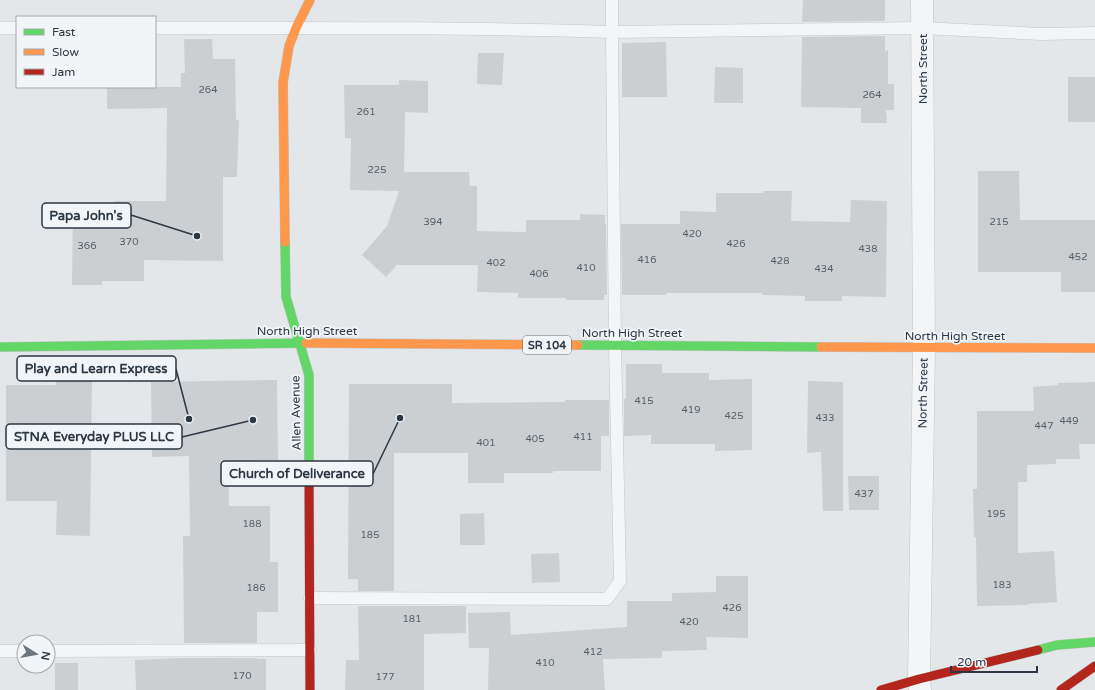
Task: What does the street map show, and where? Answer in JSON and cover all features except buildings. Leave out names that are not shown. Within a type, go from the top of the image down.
[{"type":"main road","name":"Allen Avenue","points":[[310,0],[289,46],[283,83],[286,297],[309,375],[310,690]]},
{"type":"main road","name":"North High Street","points":[[0,347],[300,343],[1095,348]]},
{"type":"main road","points":[[880,690],[919,684],[1057,645],[1095,642]]},
{"type":"main road","points":[[1061,690],[1095,666]]},
{"type":"street","name":"North Street","points":[[919,684],[924,348],[922,0]]},
{"type":"lane","points":[[310,598],[607,598],[620,581],[614,345],[612,0]]},
{"type":"lane","points":[[0,28],[16,28]]},
{"type":"lane","points":[[156,28],[537,30],[612,32],[922,28],[1040,34],[1095,33]]},
{"type":"lane","points":[[56,650],[310,650]]},
{"type":"lane","points":[[0,651],[16,651]]},
{"type":"traffic: fast","points":[[285,242],[286,297],[309,375],[309,474]]},
{"type":"traffic: fast","points":[[0,347],[306,343]]},
{"type":"traffic: fast","points":[[578,345],[821,347]]},
{"type":"traffic: fast","points":[[1038,650],[1057,645],[1095,642]]},
{"type":"traffic: slow","points":[[285,242],[283,83],[289,46],[310,0]]},
{"type":"traffic: slow","points":[[306,343],[578,345]]},
{"type":"traffic: slow","points":[[821,347],[1095,348]]},
{"type":"traffic: jam","points":[[309,474],[310,690]]},
{"type":"traffic: jam","points":[[881,690],[919,679],[1038,650]]},
{"type":"traffic: jam","points":[[1061,690],[1095,666]]},
{"type":"place","name":"Papa John's","points":[[197,236]]},
{"type":"place","name":"Church of Deliverance","points":[[400,418]]},
{"type":"place","name":"Play and Learn Express","points":[[189,419]]},
{"type":"place","name":"STNA Everyday PLUS LLC","points":[[253,420]]}]
